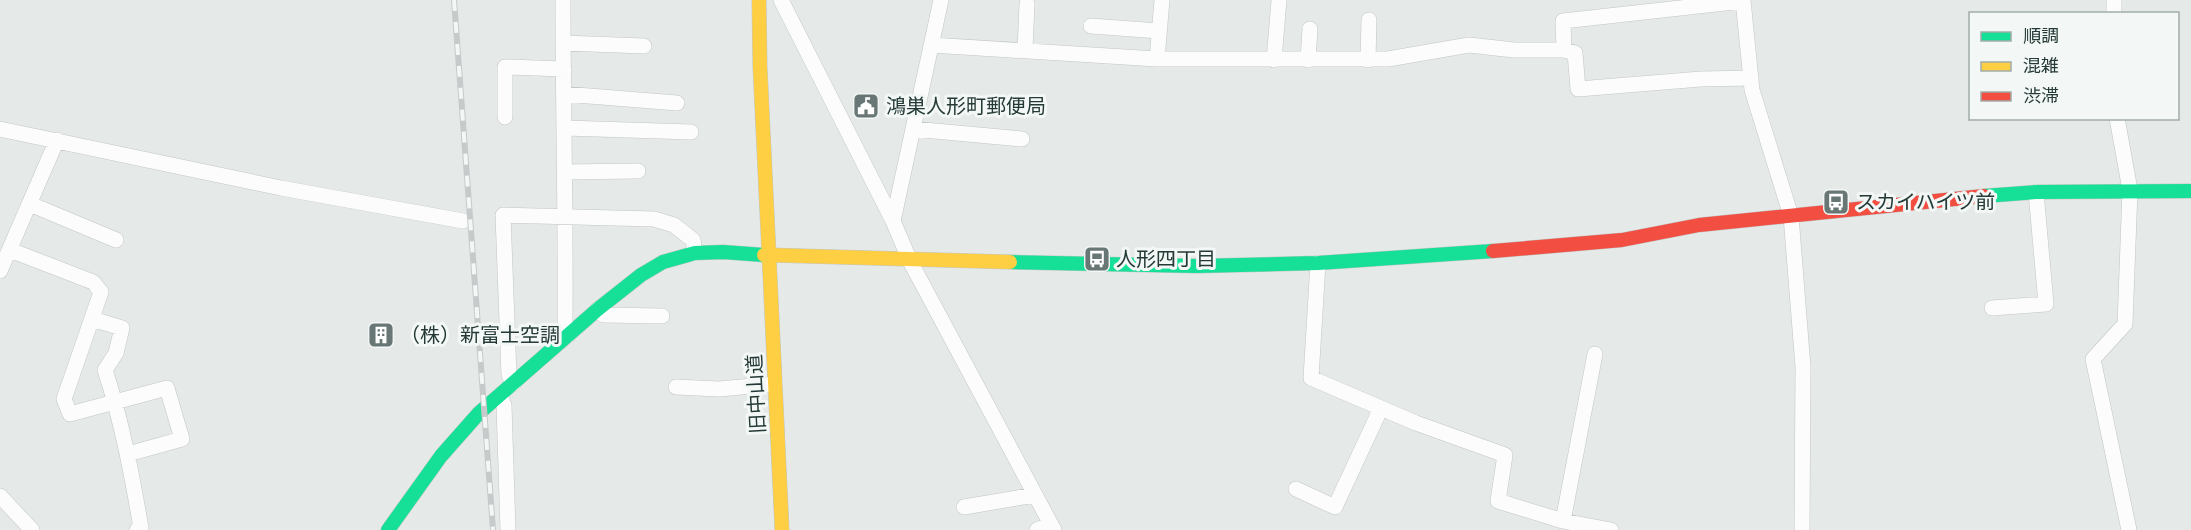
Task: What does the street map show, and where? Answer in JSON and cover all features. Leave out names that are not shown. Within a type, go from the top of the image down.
[{"type":"street","points":[[563,0],[565,330],[568,335]]},
{"type":"street","name":"旧中山道","points":[[759,0],[760,67],[782,530]]},
{"type":"street","points":[[781,0],[893,221],[910,261],[1035,495],[1047,528]]},
{"type":"street","points":[[893,221],[941,0]]},
{"type":"street","points":[[1158,59],[1161,0]]},
{"type":"street","points":[[1274,60],[1279,0]]},
{"type":"street","points":[[1564,50],[1563,21],[1743,1],[1752,90],[1791,216],[1803,367],[1802,530]]},
{"type":"street","points":[[1025,50],[1027,4]]},
{"type":"street","points":[[1368,60],[1369,20]]},
{"type":"street","points":[[1091,26],[1159,31]]},
{"type":"street","points":[[1308,60],[1310,29]]},
{"type":"street","points":[[563,43],[644,46]]},
{"type":"street","points":[[931,45],[1158,59],[1274,60],[1388,60],[1469,45],[1514,50],[1564,50],[1575,53],[1578,88],[1701,79],[1750,78]]},
{"type":"street","points":[[505,117],[506,67],[564,69]]},
{"type":"street","points":[[564,94],[678,103]]},
{"type":"street","points":[[2117,120],[2130,190],[2125,324],[2093,359],[2129,530]]},
{"type":"street","points":[[565,128],[691,132]]},
{"type":"street","points":[[0,129],[281,188],[463,221]]},
{"type":"street","points":[[913,129],[1022,139]]},
{"type":"street","points":[[0,271],[57,140]]},
{"type":"street","points":[[565,172],[638,171]]},
{"type":"street","points":[[388,530],[441,456],[479,414],[500,395],[598,309],[648,270],[663,262],[695,253],[723,252],[910,261],[1186,266],[1318,263],[1611,241],[1699,225],[1954,198],[2036,192],[2191,191]]},
{"type":"street","points":[[1992,308],[2046,304],[2036,192]]},
{"type":"street","points":[[30,204],[116,240]]},
{"type":"street","points":[[513,384],[509,375],[502,215],[654,219],[674,225],[693,240],[695,253]]},
{"type":"street","points":[[10,250],[93,282],[101,292],[64,399],[70,414],[167,388],[182,440],[128,454]]},
{"type":"street","points":[[1318,263],[1311,378],[1416,423],[1505,455],[1498,501],[1563,521],[1611,530]]},
{"type":"street","points":[[598,309],[603,315],[662,316]]},
{"type":"street","points":[[92,319],[122,328],[116,352],[105,370],[116,403],[128,454],[141,528],[137,530]]},
{"type":"street","points":[[1563,521],[1595,354]]},
{"type":"street","points":[[676,387],[719,389],[775,384]]},
{"type":"street","points":[[500,395],[504,405],[508,530]]},
{"type":"street","points":[[1296,489],[1335,507],[1382,408]]},
{"type":"street","points":[[0,495],[32,530]]},
{"type":"street","points":[[964,507],[1035,495]]},
{"type":"railway","points":[[454,0],[493,530]]},
{"type":"traffic: fast","points":[[1984,196],[2036,192],[2191,191]]},
{"type":"traffic: fast","points":[[1010,262],[1197,266],[1318,263],[1493,251]]},
{"type":"traffic: fast","points":[[388,530],[441,456],[479,413],[598,309],[641,275],[663,262],[695,253],[723,252],[764,255]]},
{"type":"traffic: slow","points":[[759,0],[769,255],[764,255]]},
{"type":"traffic: slow","points":[[782,530],[769,255],[1010,262]]},
{"type":"traffic: jam","points":[[1493,251],[1622,240],[1699,225],[1984,196]]},
{"type":"place","name":"鴻巣人形町郵便局","points":[[866,106]]},
{"type":"place","name":"スカイハイツ前","points":[[1836,202]]},
{"type":"place","name":"人形四丁目","points":[[1097,259]]},
{"type":"place","name":"（株）新富士空調","points":[[381,335]]}]
